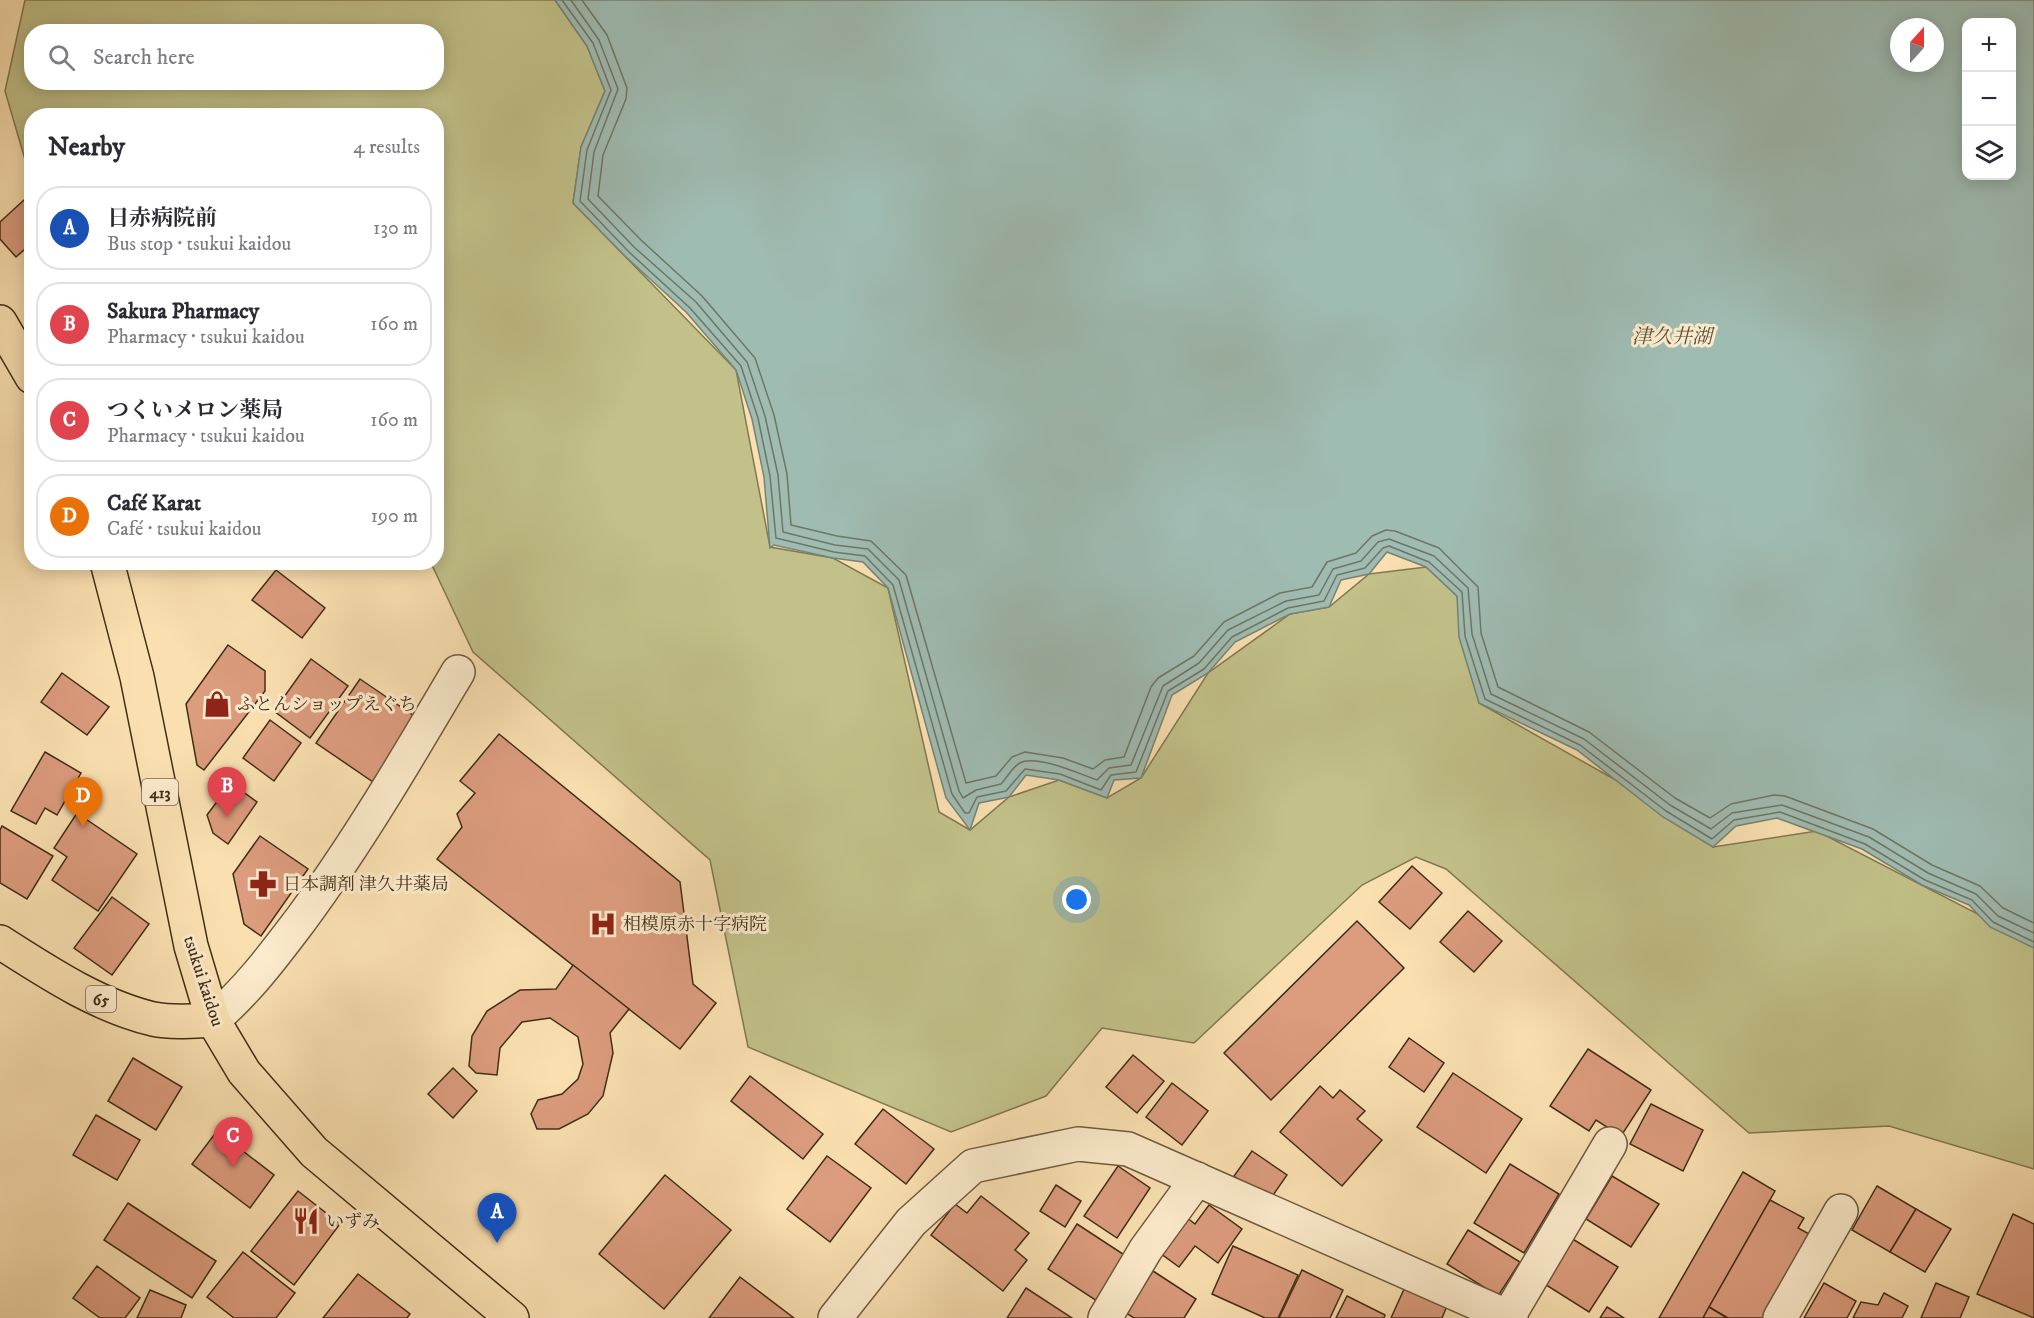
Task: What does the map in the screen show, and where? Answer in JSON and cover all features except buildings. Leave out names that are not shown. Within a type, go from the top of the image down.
[{"type":"main road","points":[[0,322],[24,363]]},
{"type":"main road","name":"tsukui kaidou","points":[[109,570],[137,677],[191,946],[213,1020],[244,1072],[314,1152],[512,1318]]},
{"type":"main road","name":"65","points":[[0,942],[88,994],[132,1012],[177,1022],[213,1020]]},
{"type":"street","points":[[213,1020],[242,996],[325,887],[373,815],[458,672]]},
{"type":"street","points":[[835,1318],[910,1222],[973,1166],[1078,1144],[1128,1149],[1510,1317],[1610,1144]]},
{"type":"street","points":[[1105,1318],[1146,1250],[1197,1179]]},
{"type":"street","points":[[1780,1318],[1841,1211]]},
{"type":"shaded area","points":[[25,0],[555,0],[587,46],[605,91],[581,147],[573,203],[736,370],[770,547],[833,558],[888,588],[939,812],[970,830],[1009,797],[1059,780],[1107,798],[1141,778],[1208,673],[1290,614],[1329,607],[1369,574],[1426,567],[1457,596],[1479,703],[1621,783],[1713,847],[1817,831],[2034,943],[2034,1169],[1889,1126],[1749,1133],[1446,869],[1416,857],[1362,885],[1194,1043],[1102,1028],[1046,1096],[951,1132],[748,1047],[710,860],[473,652],[434,570],[444,570],[444,108],[24,108],[24,156],[5,91]]},
{"type":"water","name":"津久井湖","points":[[555,0],[2034,0],[2034,948],[1990,927],[1969,905],[1922,885],[1862,849],[1777,818],[1736,826],[1713,847],[1663,817],[1577,750],[1479,703],[1459,637],[1457,596],[1426,567],[1387,552],[1369,574],[1341,580],[1329,607],[1290,614],[1235,642],[1208,673],[1172,695],[1141,778],[1114,780],[1107,798],[1059,780],[1026,775],[1009,797],[979,803],[970,830],[946,798],[888,588],[863,562],[774,545],[770,548],[764,477],[752,419],[736,370],[686,312],[625,256],[573,203],[581,147],[605,91],[587,46]]},
{"type":"place","name":"ふとんショップえぐち","points":[[217,704]]},
{"type":"place","name":"Sakura Pharmacy","points":[[227,817]]},
{"type":"place","name":"Café Karat","points":[[83,827]]},
{"type":"place","name":"日本調剤 津久井薬局","points":[[263,884]]},
{"type":"place","name":"相模原赤十字病院","points":[[603,924]]},
{"type":"place","name":"つくいメロン薬局","points":[[233,1167]]},
{"type":"place","name":"いずみ","points":[[306,1221]]},
{"type":"place","name":"日赤病院前","points":[[497,1243]]}]
